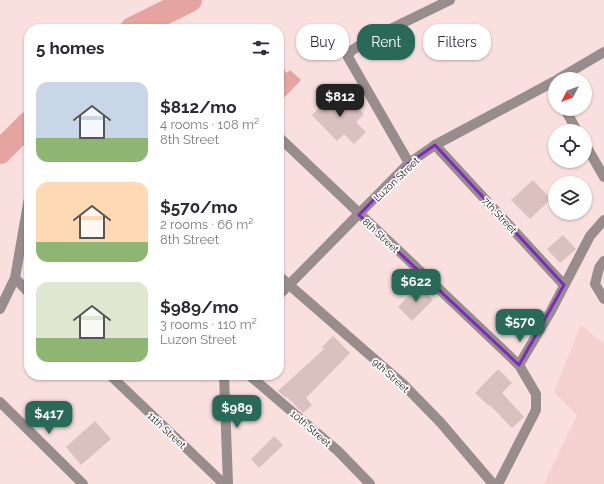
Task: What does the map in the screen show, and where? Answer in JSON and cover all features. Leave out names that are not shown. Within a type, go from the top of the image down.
[{"type":"street","points":[[409,163],[348,57],[351,51],[366,41],[450,0]]},
{"type":"street","name":"Luzon Street","points":[[573,72],[604,52]]},
{"type":"street","name":"Luzon Street","points":[[284,291],[409,163],[435,145],[548,87]]},
{"type":"street","name":"8th Street","points":[[284,142],[359,215],[519,365],[536,394],[536,410],[498,484]]},
{"type":"street","name":"7th Street","points":[[435,145],[564,285]]},
{"type":"street","points":[[592,156],[604,177]]},
{"type":"street","points":[[519,365],[590,236],[604,220]]},
{"type":"street","points":[[0,308],[15,278],[24,227]]},
{"type":"street","points":[[604,261],[599,268],[595,284],[604,299]]},
{"type":"street","points":[[15,278],[24,288]]},
{"type":"street","name":"9th Street","points":[[284,281],[403,384],[441,423],[493,484]]},
{"type":"street","name":"11th Street","points":[[115,380],[224,484]]},
{"type":"street","points":[[224,380],[228,484]]},
{"type":"street","name":"10th Street","points":[[255,380],[338,451],[370,484]]},
{"type":"street","points":[[0,402],[83,484]]},
{"type":"highlighted area","points":[[435,145],[564,285],[519,365],[359,215],[409,163]]},
{"type":"shaded area","points":[[284,70],[287,73],[290,70],[301,80],[284,98]]},
{"type":"shaded area","points":[[581,325],[604,344],[604,484],[544,484],[577,415],[554,392]]},
{"type":"building","points":[[338,89],[364,114],[356,122],[366,132],[354,144],[344,134],[337,141],[312,115]]},
{"type":"building","points":[[533,180],[548,196],[548,202],[530,219],[511,200]]},
{"type":"building","points":[[563,235],[576,249],[560,263],[547,249]]},
{"type":"building","points":[[419,285],[433,300],[412,321],[398,307]]},
{"type":"building","points":[[333,336],[350,353],[306,398],[312,405],[303,413],[287,397],[286,398],[278,391],[324,349],[322,347]]},
{"type":"building","points":[[498,369],[512,383],[502,393],[524,417],[512,428],[490,405],[489,406],[475,393]]},
{"type":"building","points":[[95,421],[111,439],[81,465],[66,447]]},
{"type":"building","points":[[274,436],[283,445],[259,468],[251,459]]},
{"type":"waterway","points":[[142,24],[190,0]]},
{"type":"waterway","points":[[0,152],[24,128]]}]
